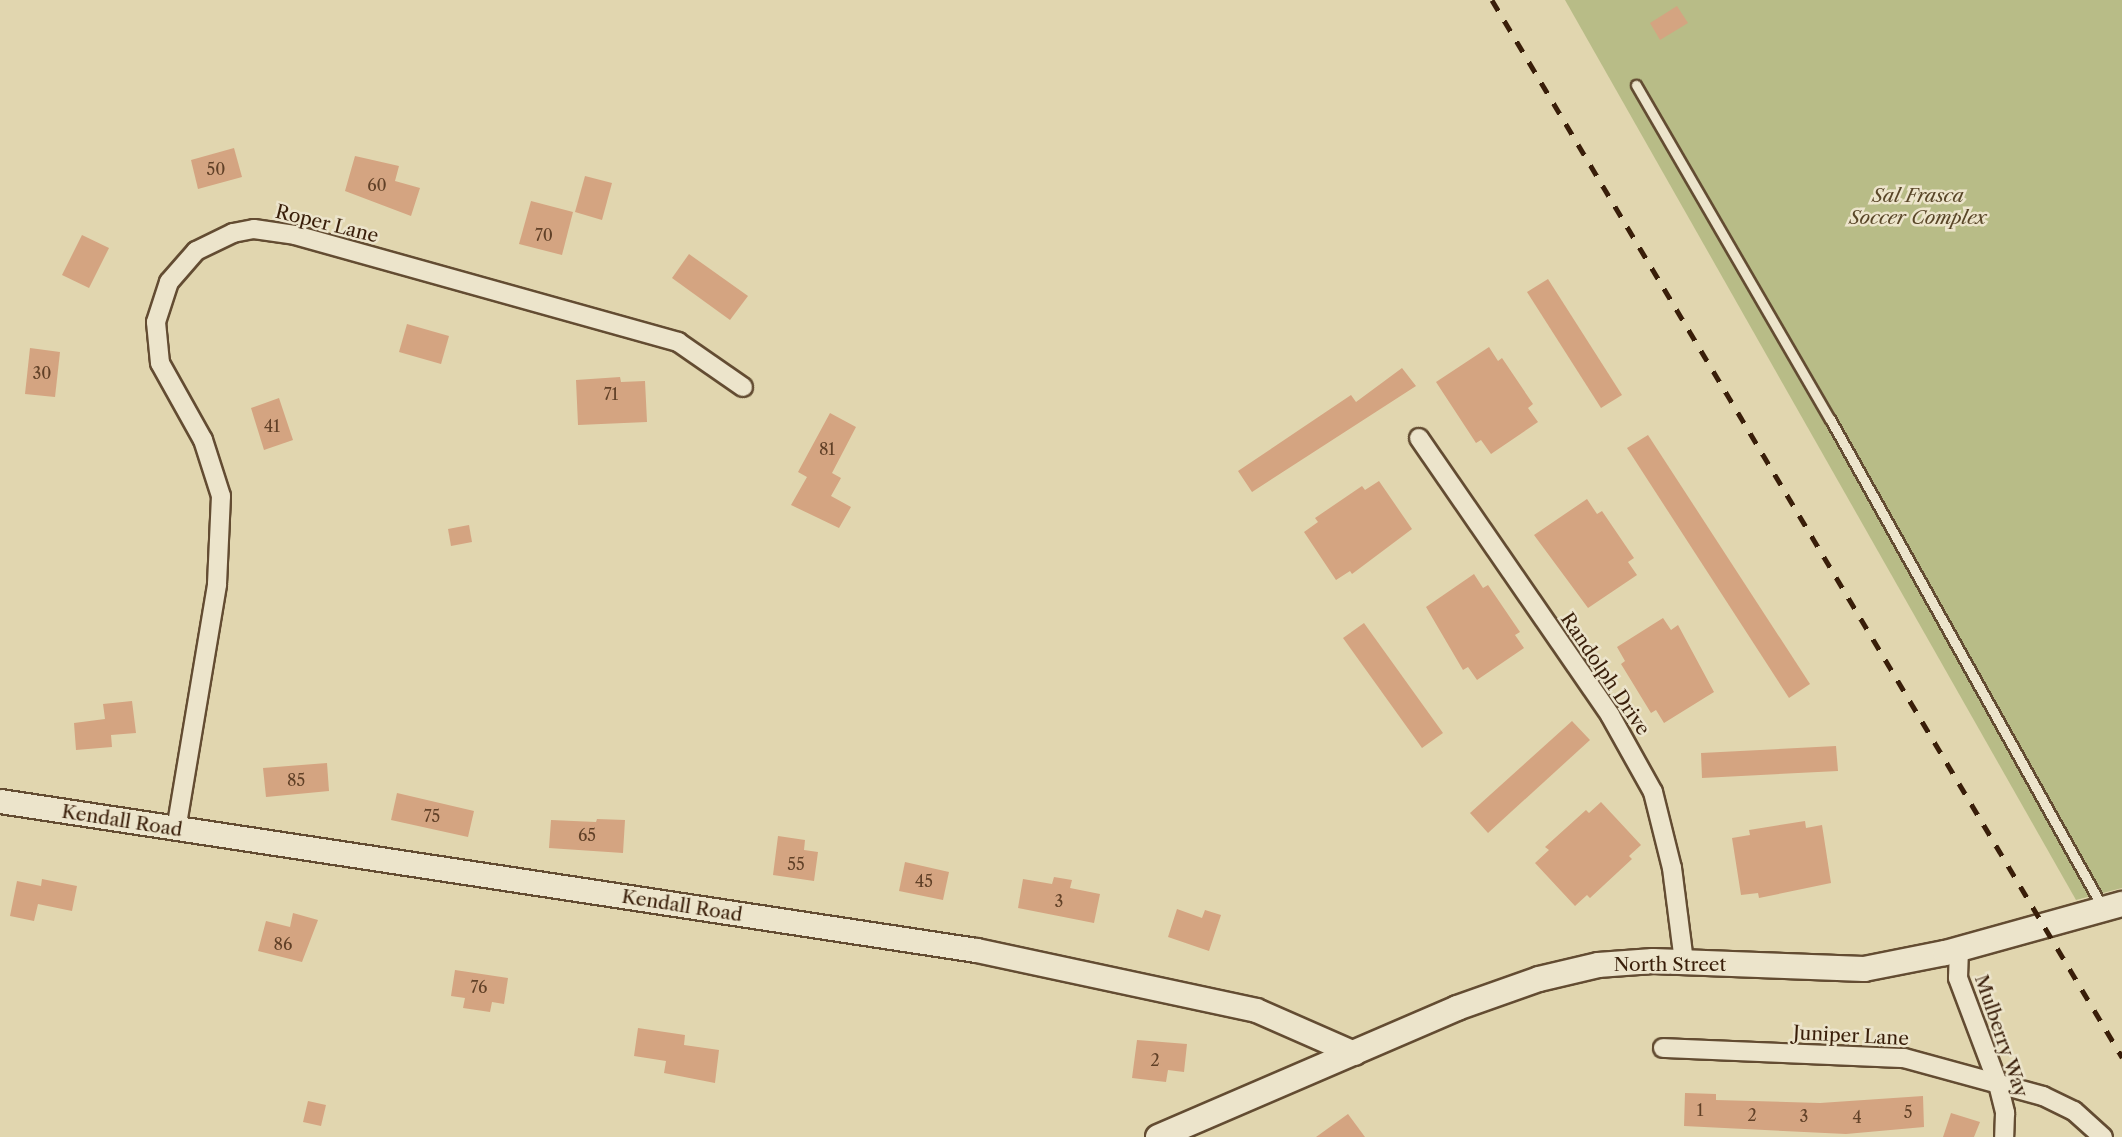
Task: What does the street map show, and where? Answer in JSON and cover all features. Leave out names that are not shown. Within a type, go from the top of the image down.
[{"type":"main road","name":"North Street","points":[[1158,1137],[1354,1053],[1539,979],[1598,965],[1684,962],[1864,969],[1959,949],[2113,906]]},
{"type":"street","name":"Roper Lane","points":[[176,830],[217,584],[221,496],[204,440],[160,363],[156,322],[169,282],[196,251],[233,233],[254,229],[295,235],[678,342],[743,387]]},
{"type":"street","name":"Randolph Drive","points":[[1419,439],[1610,715],[1648,782],[1663,821],[1684,962]]},
{"type":"street","name":"Kendall Road","points":[[0,801],[176,830],[976,950],[1091,971],[1256,1010],[1354,1053]]},
{"type":"street","name":"Mulberry Way","points":[[1959,949],[1958,978],[1964,1000],[1998,1084],[2005,1113],[2004,1137]]},
{"type":"street","name":"Juniper Lane","points":[[1663,1048],[1904,1058],[2043,1096],[2074,1111],[2103,1137]]},
{"type":"lane","points":[[1636,85],[2113,906]]},
{"type":"green space","name":"Sal Frasca Soccer Complex","points":[[1565,0],[2122,0],[2122,888],[2076,900]]},
{"type":"building","points":[[1677,6],[1688,23],[1660,40],[1650,23]]},
{"type":"building","points":[[234,148],[242,177],[198,189],[191,160]]},
{"type":"building","points":[[355,156],[399,166],[395,181],[420,188],[411,216],[345,191]]},
{"type":"building","points":[[585,176],[612,183],[602,220],[575,212]]},
{"type":"building","points":[[531,201],[573,212],[562,255],[519,244]]},
{"type":"building","points":[[82,235],[109,248],[89,288],[62,275]]},
{"type":"building","points":[[689,254],[748,296],[730,320],[672,278]]},
{"type":"building","points":[[1548,279],[1622,395],[1601,408],[1527,292]]},
{"type":"building","points":[[407,324],[449,336],[441,364],[399,352]]},
{"type":"building","points":[[1489,347],[1498,361],[1502,358],[1533,404],[1528,408],[1538,422],[1491,454],[1481,440],[1476,443],[1436,382]]},
{"type":"building","points":[[30,348],[60,352],[55,397],[25,394]]},
{"type":"building","points":[[1402,368],[1416,386],[1252,492],[1238,471],[1351,395],[1356,402]]},
{"type":"building","points":[[620,377],[621,382],[645,381],[647,422],[578,425],[576,380]]},
{"type":"building","points":[[279,398],[293,440],[264,450],[251,408]]},
{"type":"building","points":[[830,413],[856,427],[832,473],[841,478],[831,496],[851,507],[839,528],[791,505],[807,477],[798,472]]},
{"type":"building","points":[[1648,435],[1810,684],[1789,698],[1627,448]]},
{"type":"building","points":[[1379,481],[1412,529],[1352,574],[1350,571],[1336,580],[1304,532],[1318,522],[1315,518],[1362,486],[1365,490]]},
{"type":"building","points":[[1587,499],[1597,514],[1602,511],[1634,558],[1628,562],[1637,575],[1588,608],[1534,535]]},
{"type":"building","points":[[469,525],[472,542],[451,546],[448,529]]},
{"type":"building","points":[[1474,574],[1483,588],[1488,585],[1520,632],[1515,635],[1524,648],[1477,680],[1468,667],[1463,670],[1426,607]]},
{"type":"building","points":[[1663,618],[1671,630],[1678,625],[1714,692],[1664,723],[1656,710],[1651,713],[1621,664],[1625,661],[1617,647]]},
{"type":"building","points":[[1364,623],[1443,733],[1422,748],[1343,638]]},
{"type":"building","points":[[132,701],[136,733],[111,735],[112,747],[76,750],[74,723],[105,719],[103,704]]},
{"type":"building","points":[[1572,721],[1590,740],[1488,833],[1470,813]]},
{"type":"building","points":[[1836,746],[1838,771],[1702,778],[1701,753]]},
{"type":"building","points":[[327,763],[329,791],[266,797],[263,768]]},
{"type":"building","points":[[397,793],[474,811],[468,837],[391,820]]},
{"type":"building","points":[[1601,802],[1641,845],[1629,856],[1632,859],[1590,898],[1587,895],[1575,906],[1535,863],[1549,850],[1545,847],[1586,810],[1589,813]]},
{"type":"building","points":[[597,819],[625,820],[623,853],[549,848],[551,820],[596,822]]},
{"type":"building","points":[[1805,821],[1806,828],[1822,825],[1831,883],[1759,898],[1758,893],[1741,895],[1732,838],[1750,835],[1749,830]]},
{"type":"building","points":[[778,836],[805,840],[804,850],[818,852],[814,881],[773,875]]},
{"type":"building","points":[[905,862],[949,872],[943,900],[899,891]]},
{"type":"building","points":[[1054,877],[1072,880],[1070,888],[1100,894],[1094,923],[1018,908],[1023,879],[1052,884]]},
{"type":"building","points":[[42,879],[77,886],[72,911],[38,904],[34,921],[10,916],[17,881],[41,886]]},
{"type":"building","points":[[1177,909],[1202,918],[1205,910],[1221,915],[1209,951],[1168,937]]},
{"type":"building","points":[[293,913],[318,920],[302,962],[258,951],[266,921],[290,927]]},
{"type":"building","points":[[455,970],[508,978],[504,1004],[492,1002],[490,1012],[463,1008],[465,998],[451,996]]},
{"type":"building","points":[[638,1028],[685,1035],[684,1045],[719,1050],[715,1083],[664,1073],[666,1061],[634,1056]]},
{"type":"building","points":[[1137,1040],[1187,1044],[1184,1072],[1168,1070],[1166,1082],[1132,1078]]},
{"type":"building","points":[[1685,1093],[1716,1094],[1716,1100],[1820,1103],[1923,1096],[1924,1127],[1846,1134],[1684,1126]]},
{"type":"building","points":[[308,1101],[326,1105],[321,1126],[303,1122]]},
{"type":"building","points":[[1951,1113],[1980,1122],[1974,1137],[1943,1137]]},
{"type":"building","points":[[1348,1114],[1365,1137],[1316,1137]]},
{"type":"railway","points":[[1492,0],[2122,1057]]}]
